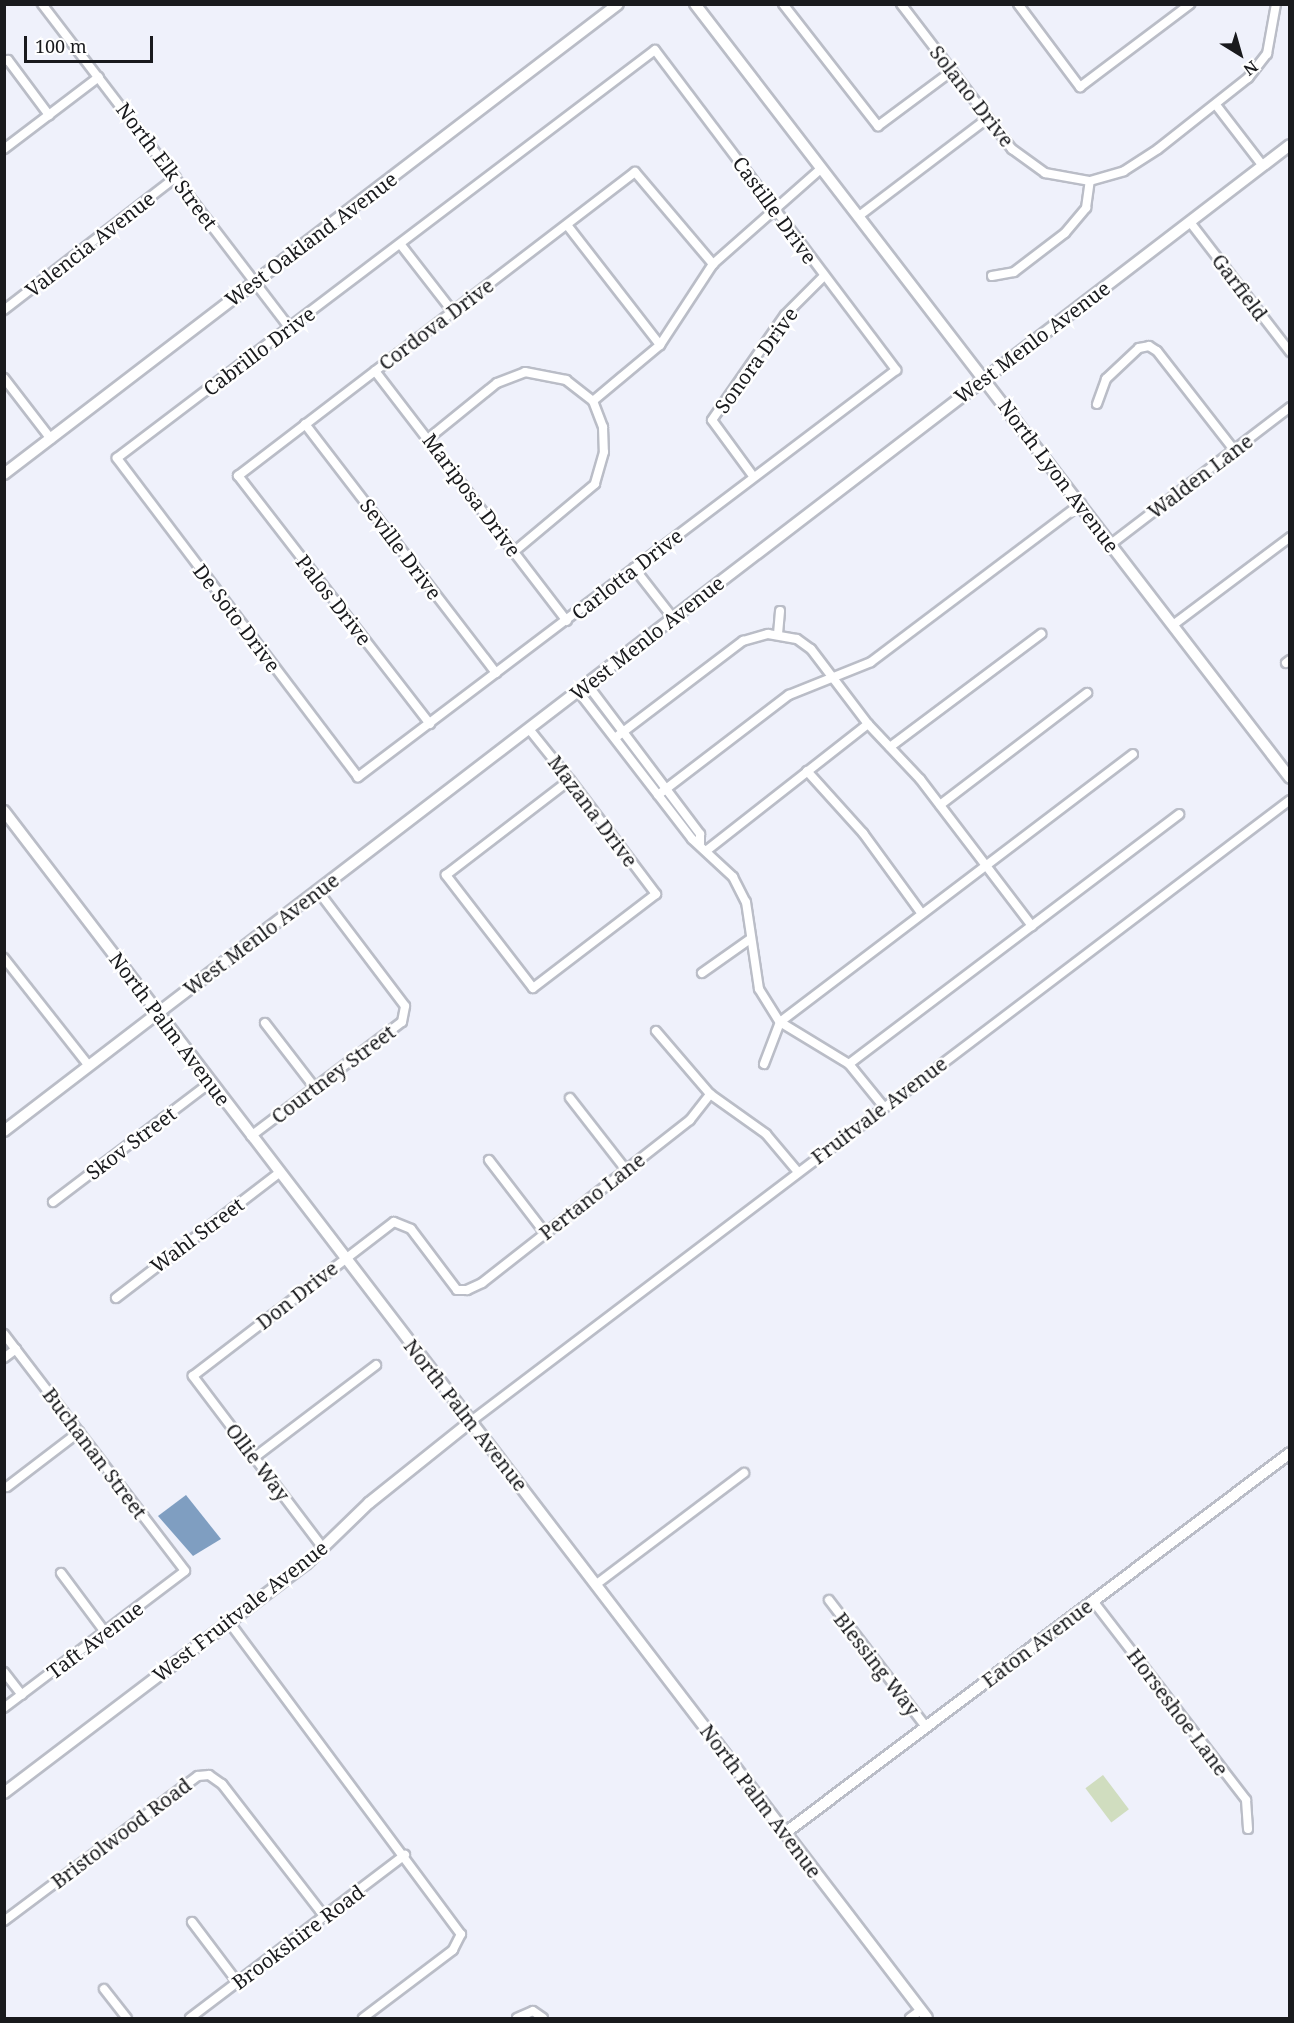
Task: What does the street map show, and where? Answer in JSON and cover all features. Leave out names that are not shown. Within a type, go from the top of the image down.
[{"type":"street","name":"North Elk Street","points":[[42,4],[291,328]]},
{"type":"street","name":"West Oakland Avenue","points":[[4,474],[618,4]]},
{"type":"street","name":"North Lyon Avenue","points":[[695,4],[1290,778]]},
{"type":"street","points":[[783,4],[878,126],[952,71]]},
{"type":"street","name":"Solano Drive","points":[[901,4],[1012,149],[1045,173],[1090,181]]},
{"type":"street","points":[[1018,4],[1080,87],[1190,4]]},
{"type":"street","points":[[992,276],[1014,272],[1065,232],[1086,208],[1090,181],[1124,171],[1216,105],[1248,78],[1267,54],[1276,4]]},
{"type":"street","name":"Castille Drive","points":[[655,50],[896,370]]},
{"type":"street","name":"Cabrillo Drive","points":[[117,458],[655,50]]},
{"type":"street","points":[[4,61],[8,60],[49,115]]},
{"type":"street","points":[[4,149],[99,77]]},
{"type":"street","points":[[1216,105],[1263,166]]},
{"type":"street","points":[[859,216],[988,118]]},
{"type":"street","name":"West Menlo Avenue","points":[[4,1131],[1290,146]]},
{"type":"street","points":[[593,401],[660,345],[713,264],[774,207],[822,168]]},
{"type":"street","name":"Cordova Drive","points":[[238,476],[635,172],[713,264]]},
{"type":"street","name":"Valencia Avenue","points":[[4,310],[176,177]]},
{"type":"street","name":"Garfield","points":[[1190,222],[1290,352]]},
{"type":"street","points":[[567,225],[660,345]]},
{"type":"street","points":[[401,244],[453,312]]},
{"type":"street","name":"Sonora Drive","points":[[753,476],[712,420],[785,315],[824,276]]},
{"type":"street","points":[[1096,404],[1106,379],[1139,348],[1149,346],[1157,351],[1233,450]]},
{"type":"street","name":"Carlotta Drive","points":[[358,777],[896,370]]},
{"type":"street","name":"Mariposa Drive","points":[[375,371],[429,438],[567,621]]},
{"type":"street","points":[[429,438],[497,383],[525,372],[566,380],[593,401],[603,427],[604,452],[595,484],[514,551]]},
{"type":"street","points":[[4,378],[51,439]]},
{"type":"street","name":"Walden Lane","points":[[1111,544],[1290,407]]},
{"type":"street","name":"Seville Drive","points":[[305,424],[496,673]]},
{"type":"street","name":"De Soto Drive","points":[[117,458],[358,777]]},
{"type":"street","name":"Palos Drive","points":[[238,476],[430,724]]},
{"type":"street","points":[[658,795],[789,696],[835,679],[871,662],[1081,504]]},
{"type":"street","points":[[1173,625],[1290,537]]},
{"type":"street","points":[[634,568],[673,618]]},
{"type":"street","points":[[778,634],[780,611]]},
{"type":"street","points":[[615,738],[743,641],[778,634],[804,643],[835,679],[868,724],[940,805],[1032,926]]},
{"type":"street","points":[[890,747],[1041,634]]},
{"type":"street","points":[[583,687],[623,732],[700,834],[700,844]]},
{"type":"street","points":[[583,687],[615,738],[692,839],[733,877],[747,902],[750,939],[759,989],[780,1022],[849,1064],[884,1107]]},
{"type":"street","points":[[940,805],[1087,693]]},
{"type":"street","points":[[706,851],[868,724]]},
{"type":"street","name":"Mazana Drive","points":[[529,729],[570,780],[656,894],[533,988],[446,875],[570,780]]},
{"type":"street","points":[[765,1064],[780,1022],[1132,754]]},
{"type":"street","points":[[807,771],[863,833],[922,914]]},
{"type":"street","name":"Fruitvale Avenue","points":[[470,1422],[1290,800]]},
{"type":"street","name":"North Palm Avenue","points":[[4,811],[470,1422],[598,1583],[924,2014]]},
{"type":"street","points":[[849,1064],[1179,814]]},
{"type":"street","name":"Courtney Street","points":[[251,1136],[402,1022],[405,1006],[318,891]]},
{"type":"street","points":[[702,973],[750,939]]},
{"type":"street","points":[[4,958],[89,1066]]},
{"type":"street","points":[[265,1023],[315,1088]]},
{"type":"street","points":[[656,1031],[710,1094],[766,1134],[798,1172]]},
{"type":"street","name":"Skov Street","points":[[53,1202],[210,1083]]},
{"type":"street","name":"Pertano Lane","points":[[467,1290],[545,1233],[690,1120],[710,1094]]},
{"type":"street","points":[[570,1098],[626,1170]]},
{"type":"street","points":[[489,1160],[545,1233]]},
{"type":"street","name":"Wahl Street","points":[[116,1298],[279,1173]]},
{"type":"street","name":"Don Drive","points":[[193,1376],[385,1227],[403,1222],[450,1285],[467,1290]]},
{"type":"street","name":"Buchanan Street","points":[[4,1334],[185,1571]]},
{"type":"street","points":[[4,1358],[16,1349]]},
{"type":"street","points":[[255,1457],[375,1365]]},
{"type":"street","name":"Ollie Way","points":[[193,1376],[323,1548]]},
{"type":"street","name":"West Fruitvale Avenue","points":[[4,1793],[323,1548],[369,1503],[470,1422]]},
{"type":"street","points":[[7,1487],[79,1432]]},
{"type":"street","name":"Eaton Avenue","points":[[785,1833],[1290,1453]]},
{"type":"street","points":[[598,1583],[744,1473]]},
{"type":"street","name":"Taft Avenue","points":[[4,1708],[185,1571]]},
{"type":"street","points":[[61,1573],[105,1632]]},
{"type":"street","name":"Blessing Way","points":[[829,1600],[926,1727]]},
{"type":"street","name":"Horseshoe Lane","points":[[1093,1601],[1246,1800],[1248,1829]]},
{"type":"street","points":[[229,1622],[405,1855],[461,1934],[453,1950],[363,2019]]},
{"type":"street","points":[[4,1672],[22,1695]]},
{"type":"street","name":"Bristolwood Road","points":[[4,1921],[198,1776],[209,1775],[222,1784],[324,1916]]},
{"type":"street","name":"Brookshire Road","points":[[190,2019],[405,1855]]},
{"type":"street","points":[[192,1922],[238,1983]]},
{"type":"street","points":[[104,1989],[127,2019]]},
{"type":"street","points":[[517,2019],[533,2011],[543,2019]]},
{"type":"street","points":[[910,2019],[924,2014]]},
{"type":"green space","points":[[1103,1775],[1129,1809],[1111,1823],[1085,1788]]},
{"type":"water","points":[[186,1495],[221,1539],[193,1556],[158,1516]]}]
